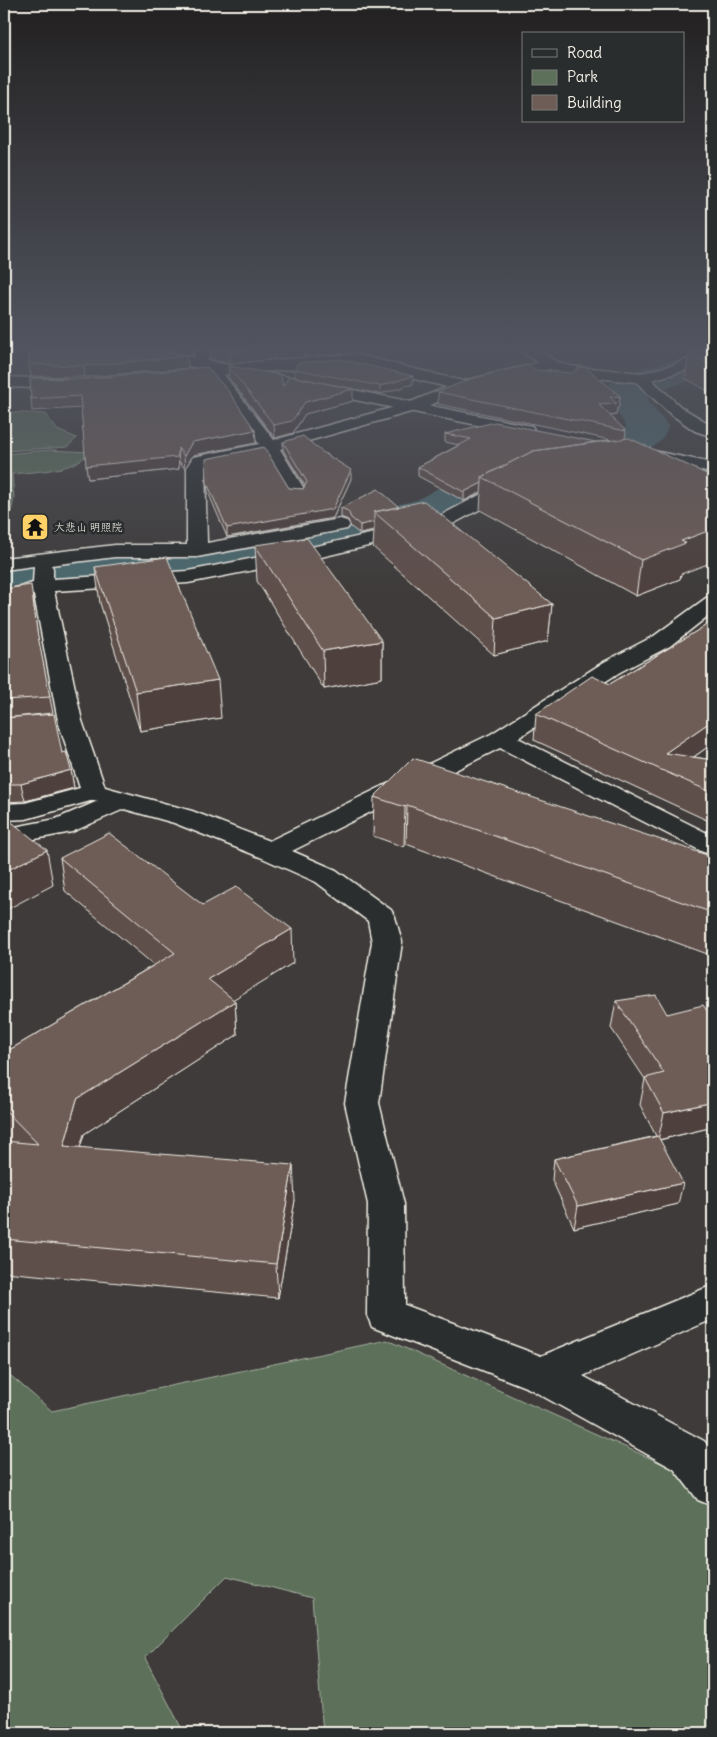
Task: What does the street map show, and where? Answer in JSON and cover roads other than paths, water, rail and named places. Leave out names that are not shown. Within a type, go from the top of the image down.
[{"type":"street","points":[[257,428],[270,446],[296,492]]},
{"type":"street","points":[[196,551],[196,466],[199,460],[270,446],[335,428]]},
{"type":"street","points":[[515,428],[544,434]]},
{"type":"street","points":[[631,456],[713,468]]},
{"type":"street","points":[[4,564],[43,571],[188,577],[321,551],[438,524],[526,477],[536,476]]},
{"type":"street","points":[[4,598],[43,571],[115,551],[196,551],[340,524]]},
{"type":"street","points":[[43,571],[60,721],[94,792]]},
{"type":"street","points":[[270,851],[500,739],[612,667],[662,641],[713,602]]},
{"type":"street","points":[[500,739],[713,846]]},
{"type":"street","points":[[4,812],[26,811],[94,792],[183,817],[270,851],[326,876],[381,917],[387,942],[362,1103],[386,1204],[386,1315],[542,1375],[689,1456],[713,1485]]},
{"type":"street","points":[[4,838],[63,826],[122,800]]},
{"type":"street","points":[[542,1375],[713,1301]]},
{"type":"waterway","points":[[631,442],[646,433],[647,428]]},
{"type":"waterway","points":[[4,572],[83,562],[122,562],[162,567],[250,554],[432,510],[496,473],[540,467]]},
{"type":"place","name":"大悲山 明照院","points":[[35,527]]}]
